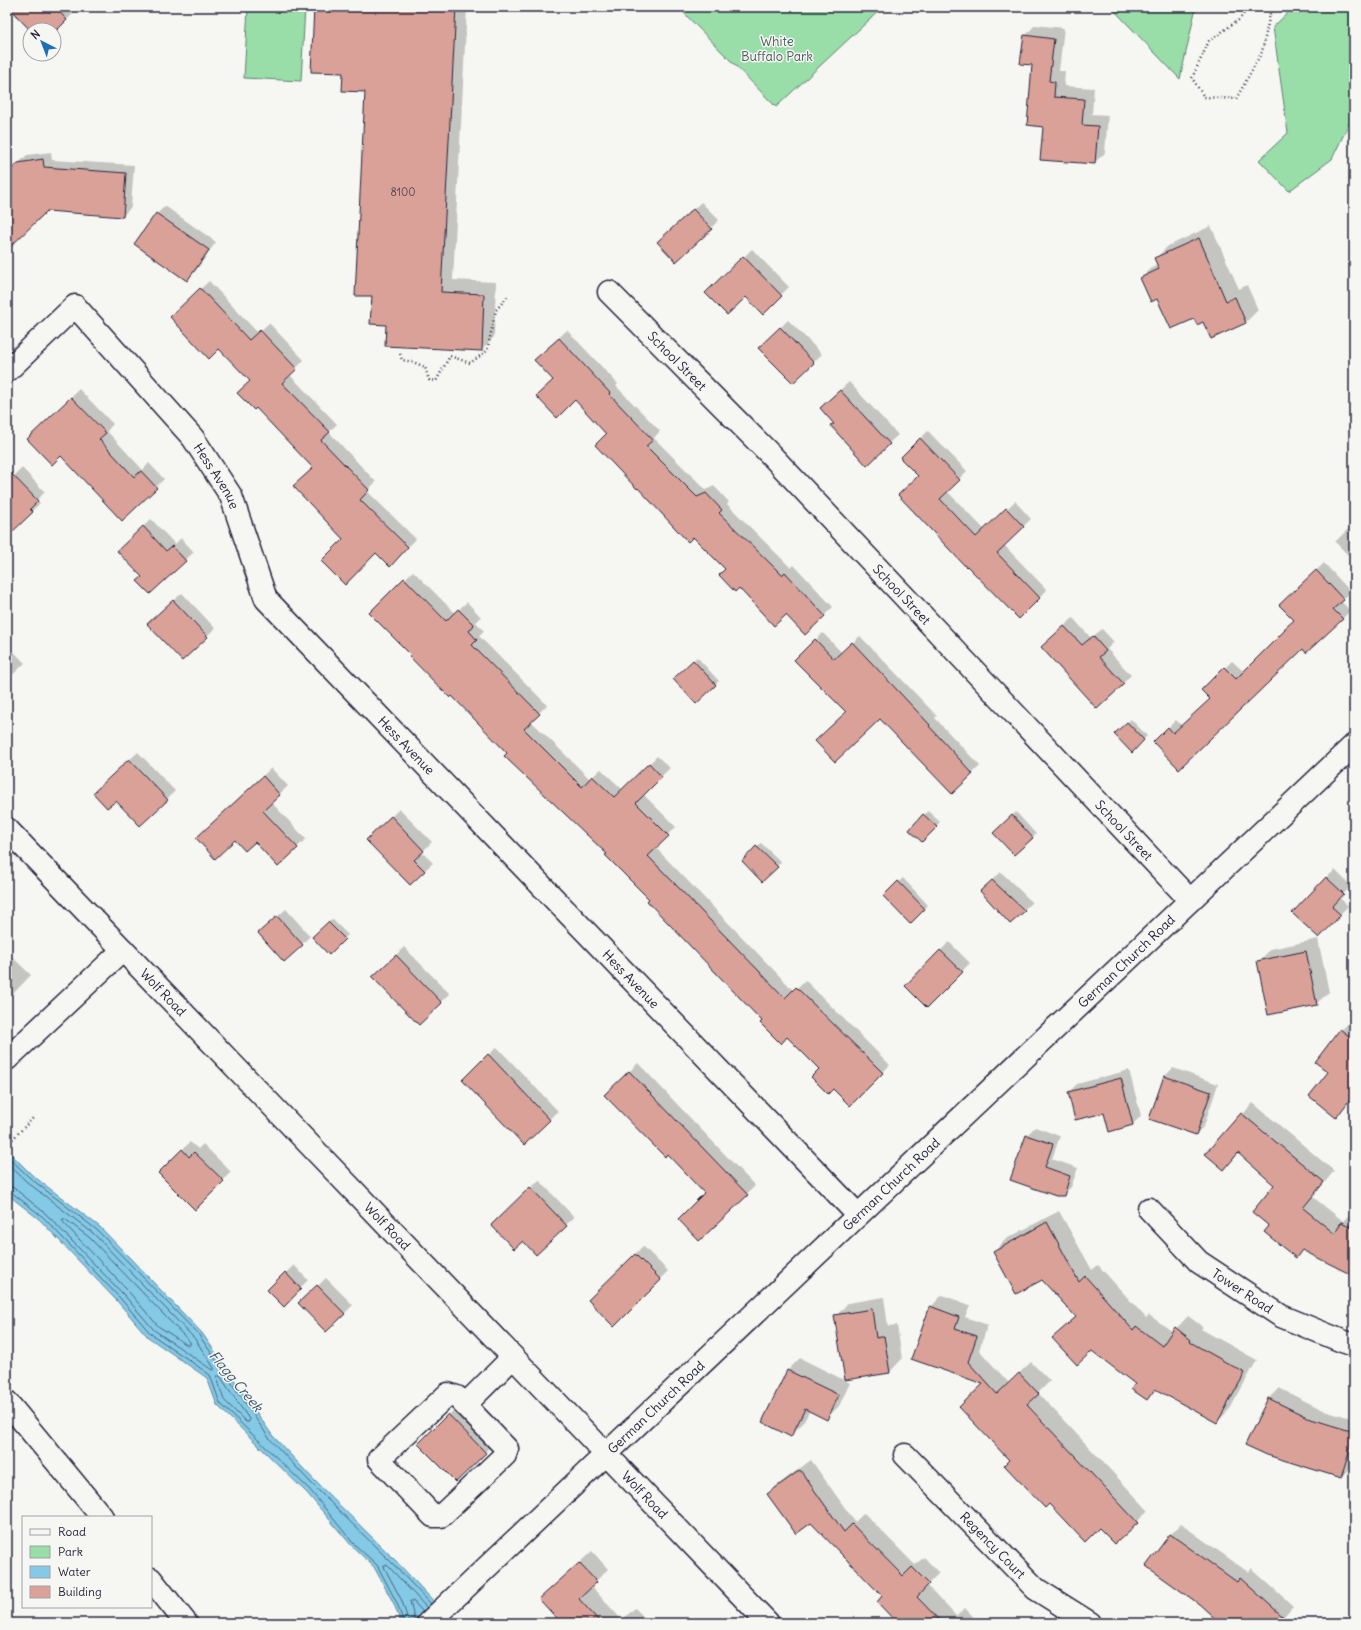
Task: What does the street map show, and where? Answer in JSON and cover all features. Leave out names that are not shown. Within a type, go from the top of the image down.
[{"type":"street","name":"School Street","points":[[609,292],[771,456],[1190,900]]},
{"type":"street","name":"Hess Avenue","points":[[7,371],[76,306],[193,438],[231,496],[266,599],[858,1215]]},
{"type":"street","name":"German Church Road","points":[[428,1623],[1354,745]]},
{"type":"street","name":"Wolf Road","points":[[7,828],[768,1623]]},
{"type":"street","points":[[7,1059],[123,950]]},
{"type":"street","name":"Tower Road","points":[[1149,1209],[1199,1262],[1205,1266],[1281,1316],[1342,1342],[1354,1345]]},
{"type":"street","points":[[461,1401],[513,1357]]},
{"type":"street","points":[[448,1394],[461,1401],[507,1449],[505,1455],[441,1516],[433,1516],[379,1459],[448,1394]]},
{"type":"street","points":[[7,1402],[101,1516]]},
{"type":"street","name":"Regency Court","points":[[905,1456],[1036,1589],[1090,1623]]},
{"type":"street","points":[[152,1580],[186,1623]]},
{"type":"path","points":[[538,12],[539,7]]},
{"type":"path","points":[[1248,7],[1240,19],[1208,41],[1192,78],[1204,97],[1236,99],[1262,52],[1270,14],[1276,7]]},
{"type":"path","points":[[400,354],[402,360],[414,362],[425,367],[429,380],[436,380],[450,356],[470,363],[487,351],[496,310],[508,296]]},
{"type":"path","points":[[7,1145],[34,1117]]},
{"type":"green space","points":[[248,7],[305,7],[301,81],[244,78]]},
{"type":"green space","name":"White Buffalo Park","points":[[678,7],[883,7],[776,107]]},
{"type":"green space","points":[[1111,7],[1196,7],[1180,79]]},
{"type":"green space","points":[[1294,7],[1354,7],[1354,113],[1332,159],[1289,191],[1259,160],[1288,133],[1273,27]]},
{"type":"water","points":[[7,1150],[32,1175],[100,1227],[202,1333],[272,1435],[315,1481],[396,1561],[454,1623],[401,1623],[394,1604],[374,1567],[351,1545],[307,1493],[217,1405],[207,1378],[148,1337],[117,1301],[40,1220],[7,1194]]},
{"type":"building","points":[[8,7],[55,7],[67,20],[62,25],[62,22],[22,22]]},
{"type":"building","points":[[314,7],[456,7],[441,292],[484,294],[482,351],[385,346],[386,325],[370,324],[372,296],[355,296],[365,92],[342,91],[343,73],[311,72]]},
{"type":"building","points":[[1024,35],[1054,39],[1049,81],[1055,82],[1054,97],[1084,99],[1082,125],[1098,126],[1095,164],[1040,160],[1043,127],[1027,125],[1032,65],[1020,64]]},
{"type":"building","points":[[43,159],[44,167],[126,173],[123,217],[47,211],[7,250],[7,173],[18,163]]},
{"type":"building","points":[[693,209],[712,229],[676,262],[657,242]]},
{"type":"building","points":[[156,213],[209,250],[187,281],[134,244]]},
{"type":"building","points":[[1199,238],[1226,301],[1235,297],[1246,323],[1211,339],[1203,322],[1197,325],[1194,319],[1171,329],[1157,299],[1151,302],[1140,278],[1159,269],[1154,258]]},
{"type":"building","points":[[743,256],[782,296],[763,315],[746,297],[727,315],[705,293]]},
{"type":"building","points":[[200,288],[249,340],[260,330],[297,369],[282,383],[330,432],[321,440],[369,490],[360,500],[408,547],[390,567],[376,553],[345,585],[321,561],[343,539],[293,486],[313,468],[256,408],[254,410],[237,393],[250,381],[219,349],[209,359],[170,317]]},
{"type":"building","points":[[780,327],[814,363],[793,383],[758,348]]},
{"type":"building","points":[[559,338],[653,440],[646,446],[697,497],[706,493],[722,510],[719,513],[782,575],[785,572],[825,616],[805,635],[786,615],[774,626],[739,588],[735,592],[719,575],[725,569],[693,537],[688,542],[638,488],[637,489],[595,445],[606,434],[575,400],[557,418],[536,396],[553,380],[534,360]]},
{"type":"building","points":[[840,390],[890,444],[867,466],[830,425],[834,424],[820,408]]},
{"type":"building","points":[[71,397],[106,433],[99,439],[134,477],[141,471],[157,488],[122,521],[61,456],[52,465],[27,439]]},
{"type":"building","points":[[920,438],[960,480],[940,499],[976,537],[1006,508],[1024,527],[997,553],[1040,598],[1019,619],[967,566],[966,567],[898,495],[918,476],[900,458]]},
{"type":"building","points":[[7,469],[38,501],[30,509],[33,512],[7,537]]},
{"type":"building","points":[[143,526],[166,551],[172,546],[186,561],[150,594],[137,581],[142,577],[117,551]]},
{"type":"building","points":[[1316,570],[1344,600],[1333,609],[1343,619],[1306,653],[1303,649],[1179,769],[1153,742],[1168,727],[1173,733],[1210,699],[1201,690],[1224,667],[1236,679],[1285,630],[1284,629],[1294,620],[1279,605]]},
{"type":"building","points":[[404,578],[446,621],[458,609],[474,625],[469,631],[477,640],[472,645],[540,714],[524,729],[582,787],[592,776],[614,797],[649,763],[662,777],[636,803],[669,836],[648,856],[785,998],[796,987],[883,1073],[850,1106],[833,1089],[828,1094],[811,1077],[819,1069],[787,1037],[781,1044],[760,1023],[762,1021],[647,901],[649,899],[605,855],[607,854],[504,756],[507,753],[452,696],[450,698],[409,656],[411,655],[369,613]]},
{"type":"building","points":[[173,600],[208,637],[182,661],[147,624]]},
{"type":"building","points":[[1064,626],[1082,645],[1093,636],[1106,651],[1099,657],[1124,684],[1097,709],[1041,647]]},
{"type":"building","points":[[815,639],[834,659],[852,642],[930,725],[929,726],[973,774],[952,794],[880,719],[835,762],[815,741],[846,712],[794,660]]},
{"type":"building","points":[[693,660],[716,685],[696,704],[673,679]]},
{"type":"building","points":[[1127,722],[1144,740],[1132,753],[1114,734]]},
{"type":"building","points":[[129,759],[168,800],[140,826],[116,801],[107,808],[93,793]]},
{"type":"building","points":[[263,776],[280,795],[263,811],[298,848],[278,867],[255,842],[245,851],[235,840],[215,859],[196,838]]},
{"type":"building","points":[[923,814],[937,827],[922,842],[909,830]]},
{"type":"building","points":[[1012,815],[1033,838],[1014,855],[993,833]]},
{"type":"building","points":[[391,816],[424,851],[414,860],[425,871],[410,885],[366,840]]},
{"type":"building","points":[[756,846],[778,867],[762,882],[742,861]]},
{"type":"building","points":[[1326,877],[1344,894],[1332,907],[1341,915],[1319,938],[1292,913]]},
{"type":"building","points":[[992,880],[1025,911],[1010,924],[980,891]]},
{"type":"building","points":[[898,881],[925,909],[910,924],[883,896]]},
{"type":"building","points":[[277,916],[303,945],[284,962],[258,933]]},
{"type":"building","points":[[328,922],[345,939],[329,955],[312,937]]},
{"type":"building","points":[[940,950],[963,972],[927,1008],[905,986]]},
{"type":"building","points":[[1306,951],[1317,1005],[1268,1015],[1257,961]]},
{"type":"building","points":[[396,955],[442,1003],[419,1025],[372,977]]},
{"type":"building","points":[[1340,1029],[1354,1040],[1354,1094],[1336,1118],[1309,1096],[1328,1072],[1315,1062]]},
{"type":"building","points":[[488,1054],[550,1120],[524,1145],[462,1080]]},
{"type":"building","points":[[629,1071],[748,1195],[699,1241],[678,1219],[704,1193],[667,1154],[665,1157],[604,1095]]},
{"type":"building","points":[[1164,1076],[1211,1092],[1196,1135],[1149,1119]]},
{"type":"building","points":[[1121,1078],[1133,1125],[1109,1132],[1104,1113],[1075,1120],[1068,1092]]},
{"type":"building","points":[[1241,1113],[1324,1182],[1303,1208],[1335,1234],[1341,1222],[1354,1228],[1354,1276],[1302,1250],[1296,1258],[1264,1232],[1269,1226],[1252,1212],[1274,1185],[1238,1153],[1224,1170],[1205,1154]]},
{"type":"building","points":[[1026,1135],[1053,1144],[1045,1167],[1070,1176],[1064,1196],[1056,1196],[1010,1180]]},
{"type":"building","points":[[182,1149],[189,1157],[194,1152],[224,1181],[195,1210],[158,1173]]},
{"type":"building","points":[[530,1187],[567,1226],[536,1255],[523,1241],[514,1249],[491,1225]]},
{"type":"building","points":[[1047,1222],[1079,1282],[1085,1276],[1133,1330],[1136,1326],[1162,1346],[1175,1327],[1191,1340],[1190,1342],[1245,1373],[1217,1423],[1155,1389],[1147,1400],[1131,1389],[1135,1384],[1092,1351],[1077,1365],[1052,1338],[1076,1317],[1042,1280],[1016,1294],[993,1252]]},
{"type":"building","points":[[635,1254],[661,1280],[614,1327],[588,1300]]},
{"type":"building","points":[[285,1272],[301,1289],[284,1307],[267,1290]]},
{"type":"building","points":[[317,1285],[345,1314],[326,1332],[298,1303]]},
{"type":"building","points":[[930,1306],[959,1317],[955,1329],[977,1336],[968,1362],[997,1394],[1019,1373],[1039,1394],[1027,1405],[1138,1523],[1115,1544],[1099,1528],[1085,1542],[1049,1504],[1045,1508],[1004,1465],[1009,1460],[959,1407],[983,1384],[911,1359]]},
{"type":"building","points":[[872,1309],[876,1338],[884,1336],[890,1373],[845,1380],[834,1315]]},
{"type":"building","points":[[787,1370],[839,1395],[827,1420],[805,1409],[791,1437],[762,1422]]},
{"type":"building","points":[[1268,1398],[1311,1419],[1354,1432],[1354,1437],[1341,1478],[1267,1455],[1245,1445]]},
{"type":"building","points":[[448,1414],[486,1453],[456,1482],[418,1444]]},
{"type":"building","points":[[800,1470],[844,1532],[852,1524],[903,1576],[912,1567],[929,1584],[917,1597],[942,1623],[897,1623],[877,1602],[882,1596],[811,1523],[796,1534],[767,1494]]},
{"type":"building","points":[[1170,1534],[1237,1582],[1240,1578],[1290,1623],[1220,1623],[1199,1604],[1146,1566]]},
{"type":"building","points":[[579,1563],[597,1582],[579,1599],[601,1623],[561,1623],[539,1599]]},
{"type":"water label","name":"Flagg Creek","points":[[236,1381]]}]
